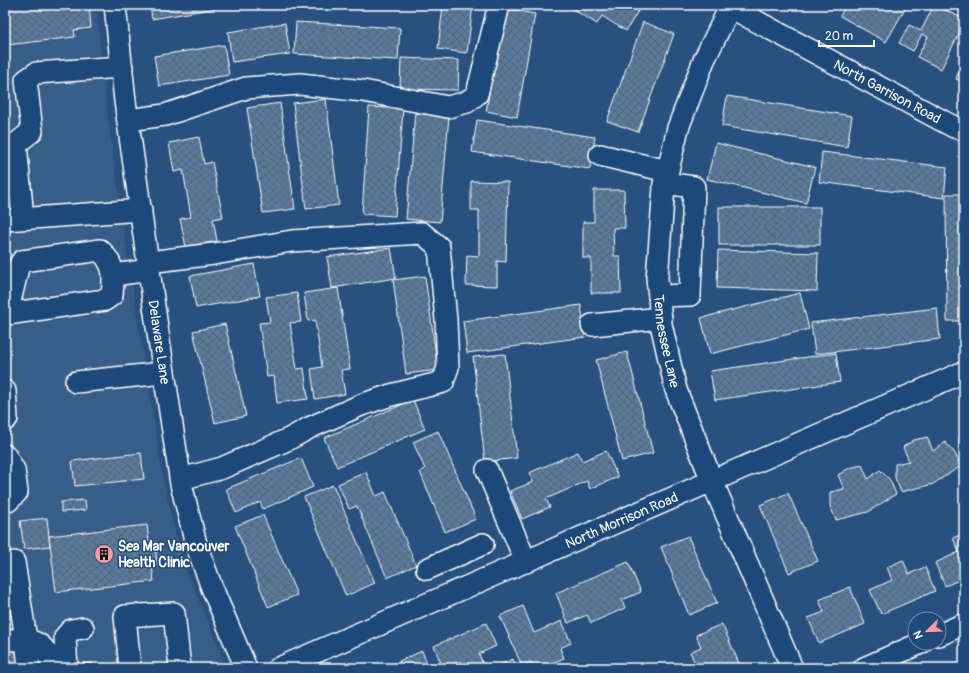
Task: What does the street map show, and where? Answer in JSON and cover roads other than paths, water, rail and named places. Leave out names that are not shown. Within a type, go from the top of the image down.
[{"type":"street","name":"Delaware Lane","points":[[115,5],[128,120],[164,373],[181,479],[196,544],[212,588],[246,668]]},
{"type":"street","points":[[128,120],[165,115],[246,88],[300,84],[363,91],[448,107],[467,102],[477,94],[499,5]]},
{"type":"street","name":"North Garrison Road","points":[[729,6],[954,127],[964,130]]},
{"type":"street","name":"Tennessee Lane","points":[[729,6],[704,60],[680,121],[666,177],[657,278],[658,296],[676,390],[712,482],[792,668]]},
{"type":"street","points":[[122,67],[36,73],[26,80],[32,131],[11,144],[14,219],[141,210]]},
{"type":"street","points":[[600,155],[694,187],[690,295],[658,296]]},
{"type":"street","points":[[114,275],[149,266],[292,241],[422,233],[439,247],[446,320],[448,367],[443,382],[391,395],[361,405],[308,428],[289,439],[222,468],[181,479]]},
{"type":"street","points":[[100,250],[106,257],[114,275],[112,295],[105,300],[6,315],[18,268],[22,260],[100,250]]},
{"type":"street","points":[[592,325],[661,318]]},
{"type":"street","name":"North Morrison Road","points":[[279,668],[964,372]]},
{"type":"street","points":[[76,382],[164,373]]},
{"type":"street","points":[[5,392],[8,418],[5,420]]},
{"type":"street","points":[[5,455],[14,470],[17,492],[8,501],[5,501]]},
{"type":"street","points":[[487,470],[526,562]]},
{"type":"street","points":[[427,569],[483,544]]},
{"type":"street","points":[[454,557],[466,587]]},
{"type":"street","points":[[14,562],[29,668]]},
{"type":"street","points":[[130,668],[125,616],[174,613],[180,668]]},
{"type":"street","points":[[947,631],[964,624]]},
{"type":"street","points":[[67,668],[65,637],[71,630],[83,628]]},
{"type":"street","points":[[5,640],[26,639],[37,642],[50,658],[53,668]]},
{"type":"street","points":[[864,668],[907,649]]},
{"type":"place","name":"Sea Mar Vancouver Health Clinic","points":[[104,554]]}]
